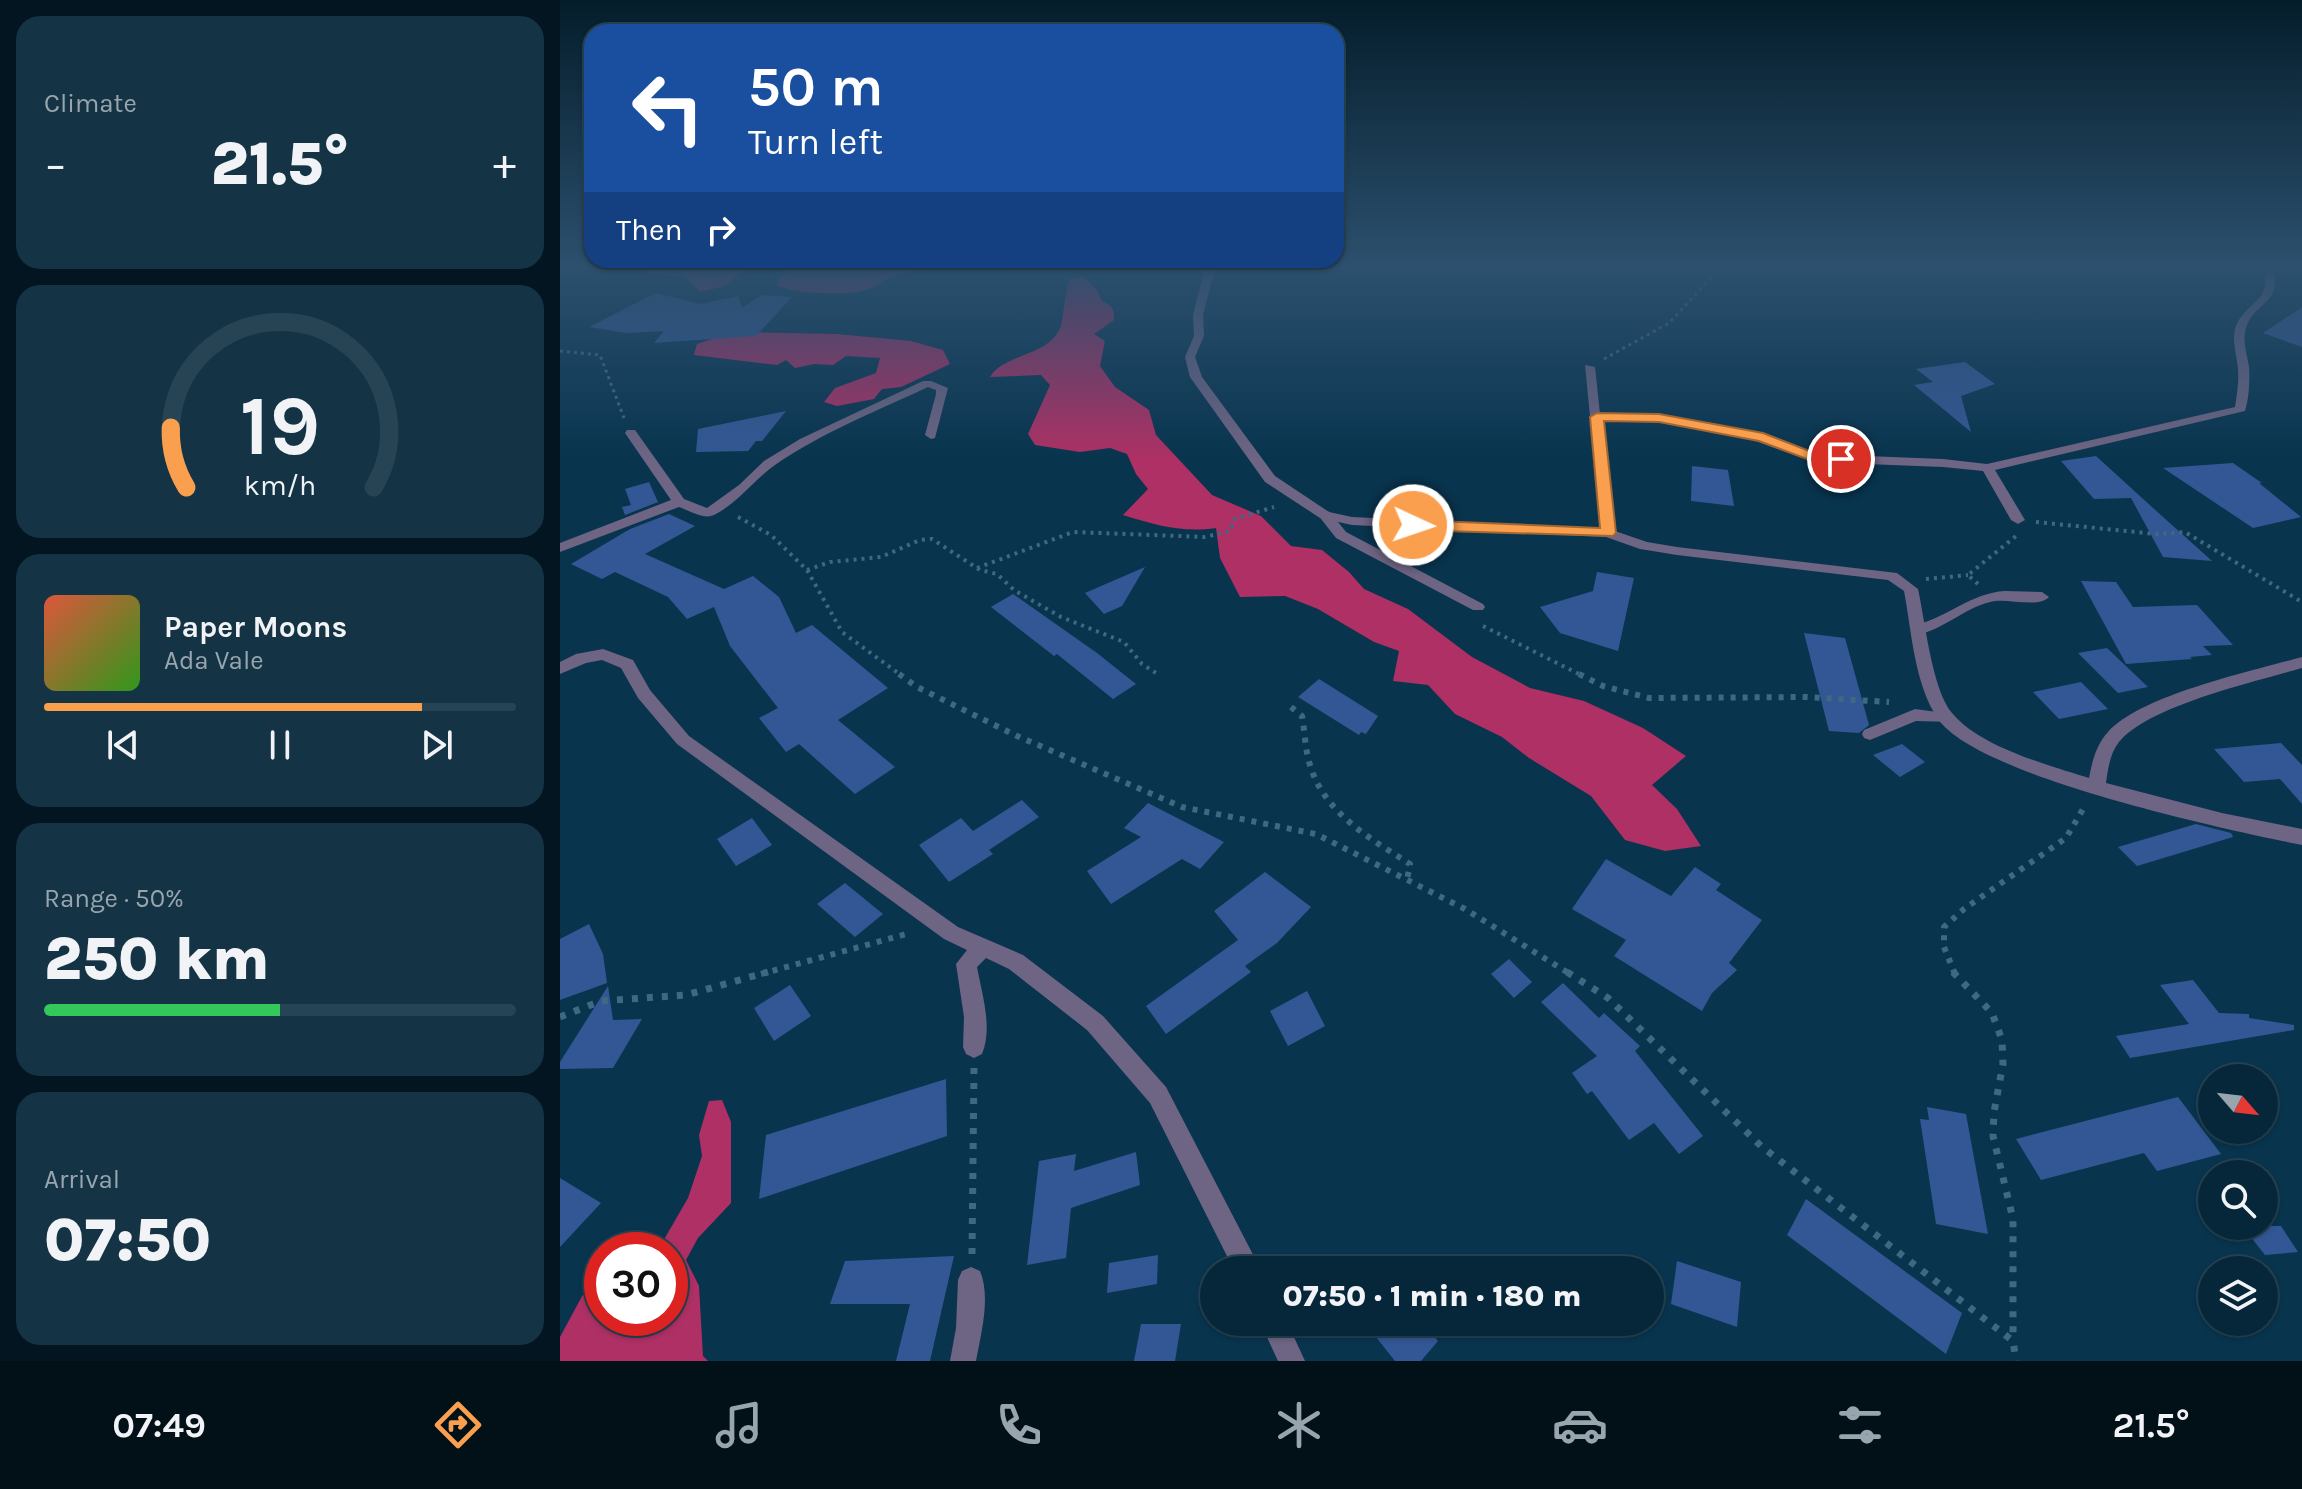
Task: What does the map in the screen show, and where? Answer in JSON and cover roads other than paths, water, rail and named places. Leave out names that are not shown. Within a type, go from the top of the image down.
[{"type":"street","points":[[1199,332],[1190,357],[1196,377],[1223,410],[1238,439],[1270,479],[1290,495],[1325,515],[1352,521],[1608,533],[1656,548],[1892,576],[1911,589],[1934,695],[1946,718],[1959,731],[2000,754],[2140,800],[2302,837]]},
{"type":"street","points":[[1597,417],[1659,418],[1747,434],[1815,458],[1943,463],[1987,468],[2241,409],[2243,365],[2237,342],[2241,332]]},
{"type":"street","points":[[1589,367],[1608,533]]},
{"type":"street","points":[[631,433],[679,502],[708,513],[744,488],[768,464],[804,442],[927,383],[942,388],[943,398],[932,421],[931,435]]},
{"type":"street","points":[[1987,468],[2018,520]]},
{"type":"street","points":[[560,548],[679,502]]},
{"type":"street","points":[[1325,515],[1341,535],[1478,607]]},
{"type":"street","points":[[1921,629],[1936,626],[1969,604],[1988,597],[2042,597]]},
{"type":"street","points":[[560,668],[582,658],[603,654],[627,664],[644,694],[683,740],[951,933],[1016,962],[1095,1023],[1158,1095],[1241,1256]]},
{"type":"street","points":[[2097,786],[2101,755],[2116,733],[2155,711],[2300,664]]},
{"type":"street","points":[[1870,734],[1915,715],[1946,718]]},
{"type":"street","points":[[974,1047],[975,1017],[966,964],[984,947]]},
{"type":"street","points":[[963,1361],[969,1328],[971,1280]]},
{"type":"street","points":[[1280,1336],[1292,1361]]}]
